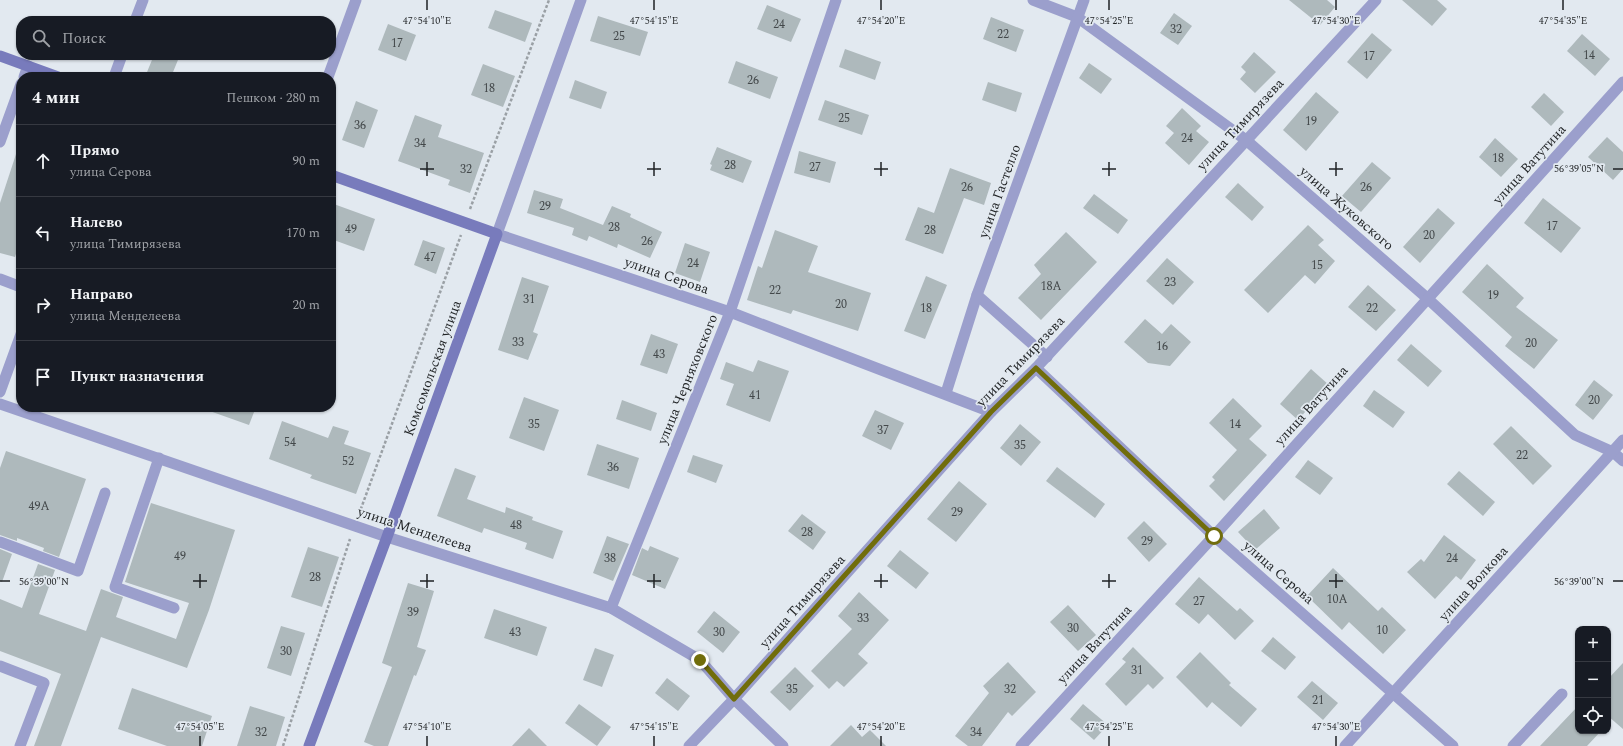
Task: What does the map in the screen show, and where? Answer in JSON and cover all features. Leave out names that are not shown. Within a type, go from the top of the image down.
[{"type":"main road","points":[[0,56],[44,72]]},
{"type":"main road","name":"улица Серова","points":[[336,177],[497,234]]},
{"type":"main road","name":"Комсомольская улица","points":[[309,746],[497,234]]},
{"type":"street","points":[[137,16],[143,0]]},
{"type":"street","points":[[336,55],[356,0]]},
{"type":"street","name":"Комсомольская улица","points":[[497,234],[581,0]]},
{"type":"street","name":"улица Черняховского","points":[[611,608],[730,312],[836,0]]},
{"type":"street","name":"улица Жуковского","points":[[1033,0],[1077,17],[1246,140],[1427,298],[1575,435],[1613,452],[1623,461]]},
{"type":"street","name":"улица Гастелло","points":[[946,394],[977,295],[1084,0]]},
{"type":"street","name":"улица Тимирязева","points":[[688,746],[734,699],[991,412],[1047,357],[1376,0]]},
{"type":"street","points":[[116,72],[120,60]]},
{"type":"street","points":[[330,72],[334,60]]},
{"type":"street","points":[[26,72],[28,66]]},
{"type":"street","name":"улица Ватутина","points":[[1021,746],[1214,536],[1623,82]]},
{"type":"street","points":[[0,142],[16,98]]},
{"type":"street","name":"улица Серова","points":[[497,234],[730,312],[991,412]]},
{"type":"street","points":[[0,279],[16,285]]},
{"type":"street","points":[[977,295],[1047,357]]},
{"type":"street","points":[[0,392],[16,348]]},
{"type":"street","name":"улица Серова","points":[[1036,368],[1214,536],[1453,746]]},
{"type":"street","name":"улица Менделеева","points":[[0,404],[16,409]]},
{"type":"street","name":"улица Менделеева","points":[[24,412],[354,526],[611,608],[700,660],[734,699],[783,746]]},
{"type":"street","name":"улица Волкова","points":[[1345,746],[1623,440]]},
{"type":"street","points":[[159,458],[115,587],[174,608]]},
{"type":"street","points":[[0,542],[78,571],[105,493]]},
{"type":"street","points":[[0,666],[44,683],[20,746]]},
{"type":"street","points":[[1513,746],[1562,694]]},
{"type":"path","points":[[283,746],[354,526],[465,223],[549,0]]},
{"type":"building","points":[[1289,0],[1327,0],[1335,7],[1320,25]]},
{"type":"building","points":[[1402,0],[1437,0],[1447,9],[1432,26]]},
{"type":"building","points":[[767,5],[801,19],[791,42],[757,29]]},
{"type":"building","points":[[495,10],[532,23],[525,42],[488,28]]},
{"type":"building","points":[[1174,13],[1192,26],[1178,45],[1160,33]]},
{"type":"building","points":[[598,16],[648,32],[640,56],[590,41]]},
{"type":"building","points":[[991,17],[1024,30],[1016,52],[983,39]]},
{"type":"building","points":[[388,24],[416,35],[406,61],[378,50]]},
{"type":"building","points":[[1372,33],[1392,50],[1367,79],[1347,62]]},
{"type":"building","points":[[1582,34],[1610,59],[1595,76],[1567,51]]},
{"type":"building","points":[[845,49],[881,62],[875,80],[839,67]]},
{"type":"building","points":[[1254,52],[1276,72],[1255,93],[1240,79],[1246,72],[1241,67]]},
{"type":"building","points":[[152,60],[178,60],[173,72],[147,72]]},
{"type":"building","points":[[736,61],[778,77],[770,99],[728,83]]},
{"type":"building","points":[[1089,63],[1112,79],[1101,94],[1079,78]]},
{"type":"building","points":[[483,64],[515,76],[503,107],[471,95]]},
{"type":"building","points":[[575,80],[607,92],[601,109],[569,98]]},
{"type":"building","points":[[988,82],[1022,93],[1016,112],[982,100]]},
{"type":"building","points":[[1316,92],[1339,112],[1306,151],[1283,130]]},
{"type":"building","points":[[1544,93],[1564,112],[1551,126],[1531,107]]},
{"type":"building","points":[[825,100],[869,115],[862,135],[818,120]]},
{"type":"building","points":[[356,101],[378,110],[364,148],[342,140]]},
{"type":"building","points":[[1182,108],[1201,126],[1196,131],[1209,142],[1189,165],[1165,143],[1174,133],[1166,126]]},
{"type":"building","points":[[415,115],[442,125],[438,137],[484,153],[470,193],[448,185],[450,180],[398,161]]},
{"type":"building","points":[[1607,137],[1623,152],[1623,169],[1613,180],[1588,157]]},
{"type":"building","points":[[1495,138],[1518,159],[1501,177],[1479,157]]},
{"type":"building","points":[[717,147],[752,161],[743,183],[710,170],[712,165],[710,164]]},
{"type":"building","points":[[799,151],[836,162],[830,183],[794,173]]},
{"type":"building","points":[[16,154],[15,257],[0,253],[0,203]]},
{"type":"building","points":[[1372,162],[1391,178],[1361,212],[1342,196]]},
{"type":"building","points":[[950,168],[991,183],[984,205],[964,198],[943,254],[905,240],[918,207],[934,213]]},
{"type":"building","points":[[1238,183],[1264,207],[1252,221],[1225,197]]},
{"type":"building","points":[[534,190],[563,199],[560,208],[603,225],[612,206],[631,214],[630,217],[662,232],[650,258],[618,244],[617,248],[589,236],[587,241],[572,235],[574,228],[527,213]]},
{"type":"building","points":[[1094,194],[1128,220],[1118,234],[1083,208]]},
{"type":"building","points":[[1543,198],[1581,228],[1561,253],[1524,223]]},
{"type":"building","points":[[336,205],[375,219],[364,251],[336,241]]},
{"type":"building","points":[[1438,208],[1455,223],[1420,263],[1403,247]]},
{"type":"building","points":[[1308,225],[1324,240],[1318,245],[1335,261],[1315,284],[1305,275],[1268,313],[1244,290]]},
{"type":"building","points":[[775,230],[818,246],[808,272],[871,293],[858,331],[793,310],[791,314],[747,300],[758,266],[762,268]]},
{"type":"building","points":[[1066,232],[1097,262],[1041,320],[1018,298],[1041,274],[1034,265]]},
{"type":"building","points":[[423,240],[445,248],[436,274],[414,265]]},
{"type":"building","points":[[685,243],[710,252],[700,282],[675,273]]},
{"type":"building","points":[[1167,258],[1194,282],[1173,305],[1146,281]]},
{"type":"building","points":[[1487,264],[1524,298],[1516,307],[1558,340],[1534,369],[1505,346],[1512,337],[1462,292]]},
{"type":"building","points":[[926,276],[947,285],[925,339],[904,331]]},
{"type":"building","points":[[522,277],[549,286],[533,332],[538,334],[528,360],[498,350]]},
{"type":"building","points":[[1368,285],[1396,310],[1376,331],[1348,307]]},
{"type":"building","points":[[1145,319],[1162,334],[1171,324],[1191,342],[1170,366],[1148,363],[1124,342]]},
{"type":"building","points":[[651,334],[678,344],[667,374],[640,365]]},
{"type":"building","points":[[1411,344],[1442,371],[1428,387],[1397,360]]},
{"type":"building","points":[[758,360],[789,371],[770,422],[726,405],[734,384],[720,379],[726,362],[753,372]]},
{"type":"building","points":[[1311,369],[1329,385],[1298,420],[1280,404]]},
{"type":"building","points":[[1594,380],[1613,395],[1593,420],[1575,405]]},
{"type":"building","points":[[1374,390],[1405,412],[1393,428],[1363,406]]},
{"type":"building","points":[[524,397],[559,410],[544,451],[509,438]]},
{"type":"building","points":[[1233,398],[1262,426],[1249,439],[1267,455],[1224,501],[1209,486],[1215,480],[1212,477],[1237,450],[1209,423]]},
{"type":"building","points":[[622,400],[657,413],[651,431],[616,419]]},
{"type":"building","points":[[875,410],[904,423],[891,450],[862,436]]},
{"type":"building","points":[[212,412],[254,412],[249,425]]},
{"type":"building","points":[[282,421],[328,438],[333,426],[349,431],[344,444],[371,453],[356,494],[310,478],[312,475],[269,459]]},
{"type":"building","points":[[1020,424],[1041,442],[1021,466],[1000,448]]},
{"type":"building","points":[[1511,426],[1552,466],[1533,485],[1493,444]]},
{"type":"building","points":[[597,444],[639,458],[629,489],[587,475]]},
{"type":"building","points":[[6,451],[86,479],[59,557],[43,551],[44,548],[17,538],[17,541],[0,535],[0,468]]},
{"type":"building","points":[[693,455],[723,465],[716,483],[687,472]]},
{"type":"building","points":[[1308,460],[1333,478],[1320,495],[1295,477]]},
{"type":"building","points":[[1057,467],[1105,504],[1095,518],[1046,481]]},
{"type":"building","points":[[455,468],[476,476],[467,499],[505,513],[506,507],[533,517],[532,520],[563,531],[553,559],[525,549],[527,543],[484,528],[482,533],[437,516]]},
{"type":"building","points":[[1459,471],[1495,502],[1483,516],[1447,484]]},
{"type":"building","points":[[959,481],[987,504],[956,542],[927,519]]},
{"type":"building","points":[[151,503],[235,530],[209,610],[187,668],[101,637],[61,746],[34,746],[61,674],[0,651],[0,599],[22,608],[38,564],[55,570],[39,614],[86,631],[101,589],[123,597],[116,617],[176,639],[189,603],[125,582]]},
{"type":"building","points":[[1264,509],[1280,528],[1255,550],[1238,532]]},
{"type":"building","points":[[802,514],[826,532],[813,550],[788,531]]},
{"type":"building","points":[[1144,521],[1167,544],[1149,562],[1127,538]]},
{"type":"building","points":[[1444,535],[1476,560],[1461,580],[1456,576],[1435,599],[1407,572],[1421,559],[1424,562]]},
{"type":"building","points":[[607,536],[629,544],[613,581],[593,573]]},
{"type":"building","points":[[650,546],[679,558],[665,589],[632,575],[642,548],[648,551]]},
{"type":"building","points":[[308,547],[339,557],[322,607],[291,597]]},
{"type":"building","points":[[0,549],[12,554],[2,582],[0,581]]},
{"type":"building","points":[[900,550],[929,573],[916,589],[887,566]]},
{"type":"building","points":[[1333,568],[1378,611],[1382,607],[1406,630],[1383,654],[1349,622],[1342,630],[1307,596]]},
{"type":"building","points":[[1199,577],[1237,611],[1240,608],[1254,621],[1235,640],[1208,614],[1199,624],[1175,604]]},
{"type":"building","points":[[408,583],[434,591],[417,647],[426,650],[416,676],[414,675],[388,746],[374,746],[364,742],[392,667],[382,663]]},
{"type":"building","points":[[859,592],[889,620],[858,654],[868,663],[844,687],[837,681],[829,689],[811,671],[852,629],[838,616]]},
{"type":"building","points":[[1068,605],[1096,635],[1078,651],[1050,622]]},
{"type":"building","points":[[494,609],[547,627],[537,656],[484,638]]},
{"type":"building","points":[[714,611],[740,632],[723,653],[697,632]]},
{"type":"building","points":[[281,626],[305,633],[291,676],[267,668]]},
{"type":"building","points":[[1273,637],[1296,657],[1285,670],[1261,651]]},
{"type":"building","points":[[1133,647],[1164,678],[1153,689],[1148,684],[1126,706],[1105,684],[1126,662],[1122,659]]},
{"type":"building","points":[[595,648],[614,655],[602,687],[583,680]]},
{"type":"building","points":[[1200,652],[1231,683],[1229,685],[1257,709],[1241,727],[1212,702],[1207,708],[1176,677]]},
{"type":"building","points":[[1008,662],[1036,692],[1012,716],[1008,712],[982,746],[968,746],[955,736],[989,693],[983,686]]},
{"type":"building","points":[[1623,663],[1623,729],[1611,719],[1611,676]]},
{"type":"building","points":[[795,667],[814,686],[790,711],[770,692]]},
{"type":"building","points":[[667,678],[690,696],[678,711],[655,693]]},
{"type":"building","points":[[1312,681],[1338,703],[1323,720],[1297,697]]},
{"type":"building","points":[[132,688],[212,716],[202,746],[167,746],[118,729]]},
{"type":"building","points":[[579,704],[611,727],[597,746],[565,723]]},
{"type":"building","points":[[1083,704],[1108,725],[1094,740],[1070,719]]},
{"type":"building","points":[[250,706],[285,717],[276,746],[237,746]]},
{"type":"building","points":[[1575,709],[1575,734],[1598,734],[1587,746],[1540,746]]},
{"type":"building","points":[[851,725],[862,737],[870,730],[886,746],[830,746]]},
{"type":"building","points":[[529,728],[547,746],[512,746]]},
{"type":"route","points":[[700,660],[734,699],[991,412],[1036,368],[1214,536]]}]
